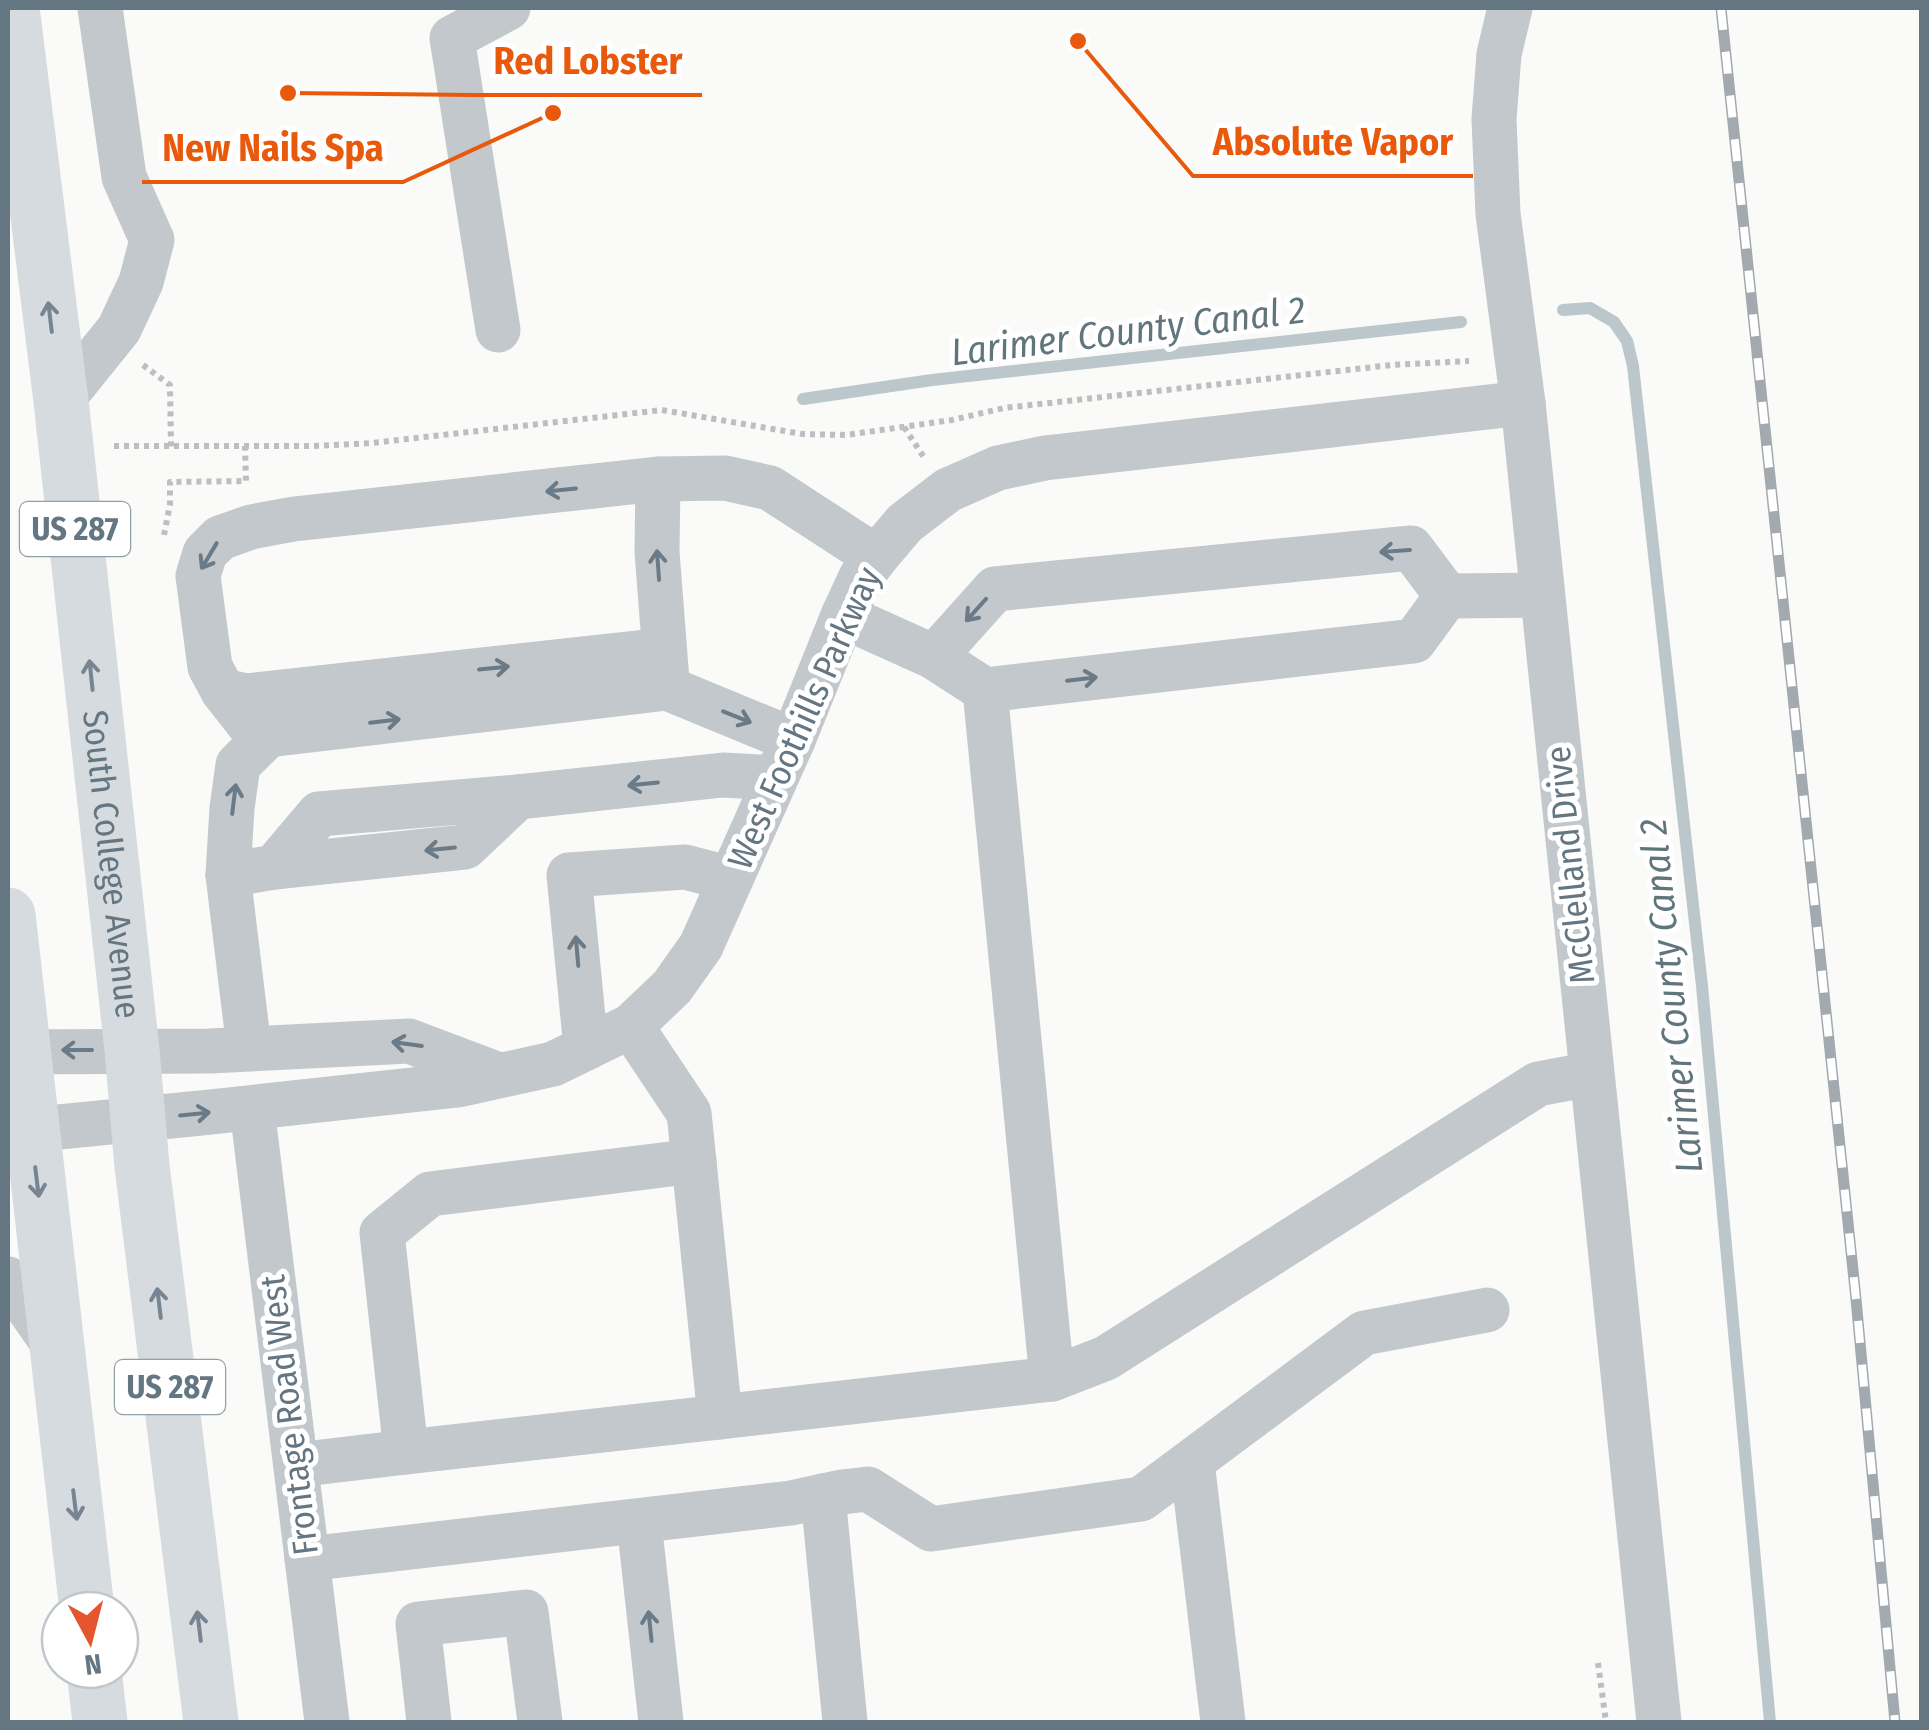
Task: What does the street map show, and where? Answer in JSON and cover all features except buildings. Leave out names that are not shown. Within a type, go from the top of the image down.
[{"type":"highway","name":"South College Avenue","points":[[12,8],[60,401],[138,1120],[211,1722]]},
{"type":"highway","name":"US 287","points":[[8,914],[19,1131],[56,1349],[85,1590]]},
{"type":"highway","points":[[96,1690],[100,1722]]},
{"type":"street","points":[[60,401],[118,330],[141,282],[152,240],[124,177],[100,8]]},
{"type":"street","points":[[498,330],[452,38],[508,8]]},
{"type":"street","name":"McClelland Drive","points":[[1510,8],[1499,54],[1494,118],[1498,214],[1523,403],[1659,1722]]},
{"type":"street","name":"West Foothills Parkway","points":[[19,1131],[458,1085],[553,1064],[631,1026],[672,988],[701,946],[861,578],[906,523],[948,490],[998,468],[1044,458],[1523,403]]},
{"type":"street","points":[[666,669],[268,735],[252,728],[210,667],[198,576],[206,553],[220,538],[251,527],[658,479],[725,478],[770,488],[876,557]]},
{"type":"street","points":[[658,479],[657,552],[666,669]]},
{"type":"street","points":[[934,657],[994,589],[1411,548],[1446,596]]},
{"type":"street","points":[[1446,596],[1542,594]]},
{"type":"street","points":[[842,616],[934,657],[985,690],[1414,640],[1446,596]]},
{"type":"street","points":[[224,691],[247,696],[666,669],[784,759]]},
{"type":"street","points":[[985,690],[1052,1379]]},
{"type":"street","points":[[250,1048],[228,875],[238,765],[268,735]]},
{"type":"street","points":[[228,875],[274,868],[319,814],[723,775],[784,759]]},
{"type":"street","points":[[586,1048],[570,875],[685,866],[732,880]]},
{"type":"street","points":[[631,1026],[689,1114],[720,1417]]},
{"type":"street","points":[[14,1051],[210,1051],[410,1041],[499,1075]]},
{"type":"street","points":[[296,1465],[1052,1379],[1106,1358],[1538,1084],[1592,1074]]},
{"type":"street","name":"Frontage Road West","points":[[252,1108],[327,1722]]},
{"type":"street","points":[[406,1452],[382,1233],[430,1194],[694,1161]]},
{"type":"street","points":[[8,1279],[56,1349]]},
{"type":"street","points":[[307,1559],[791,1504],[868,1488],[931,1529],[1141,1499],[1364,1333],[1488,1310]]},
{"type":"street","points":[[1192,1462],[1223,1722]]},
{"type":"street","points":[[823,1496],[845,1722]]},
{"type":"street","points":[[639,1522],[661,1722]]},
{"type":"street","points":[[429,1722],[418,1624],[526,1612],[540,1722]]},
{"type":"path","points":[[113,446],[372,443],[662,410],[802,434],[846,434],[952,420],[1004,408],[1392,365],[1469,361]]},
{"type":"path","points":[[142,364],[170,385],[172,447]]},
{"type":"path","points":[[1598,1663],[1606,1722]]},
{"type":"waterway","name":"Larimer County Canal 2","points":[[1563,310],[1590,308],[1614,322],[1627,341],[1633,366],[1702,986],[1770,1722]]},
{"type":"waterway","name":"Larimer County Canal 2","points":[[803,399],[932,380],[1461,322]]},
{"type":"railway","points":[[1721,8],[1856,1299],[1895,1722]]},
{"type":"place","name":"Absolute Vapor","points":[[1078,41]]},
{"type":"place","name":"Red Lobster","points":[[288,93]]},
{"type":"place","name":"New Nails Spa","points":[[553,113]]}]
